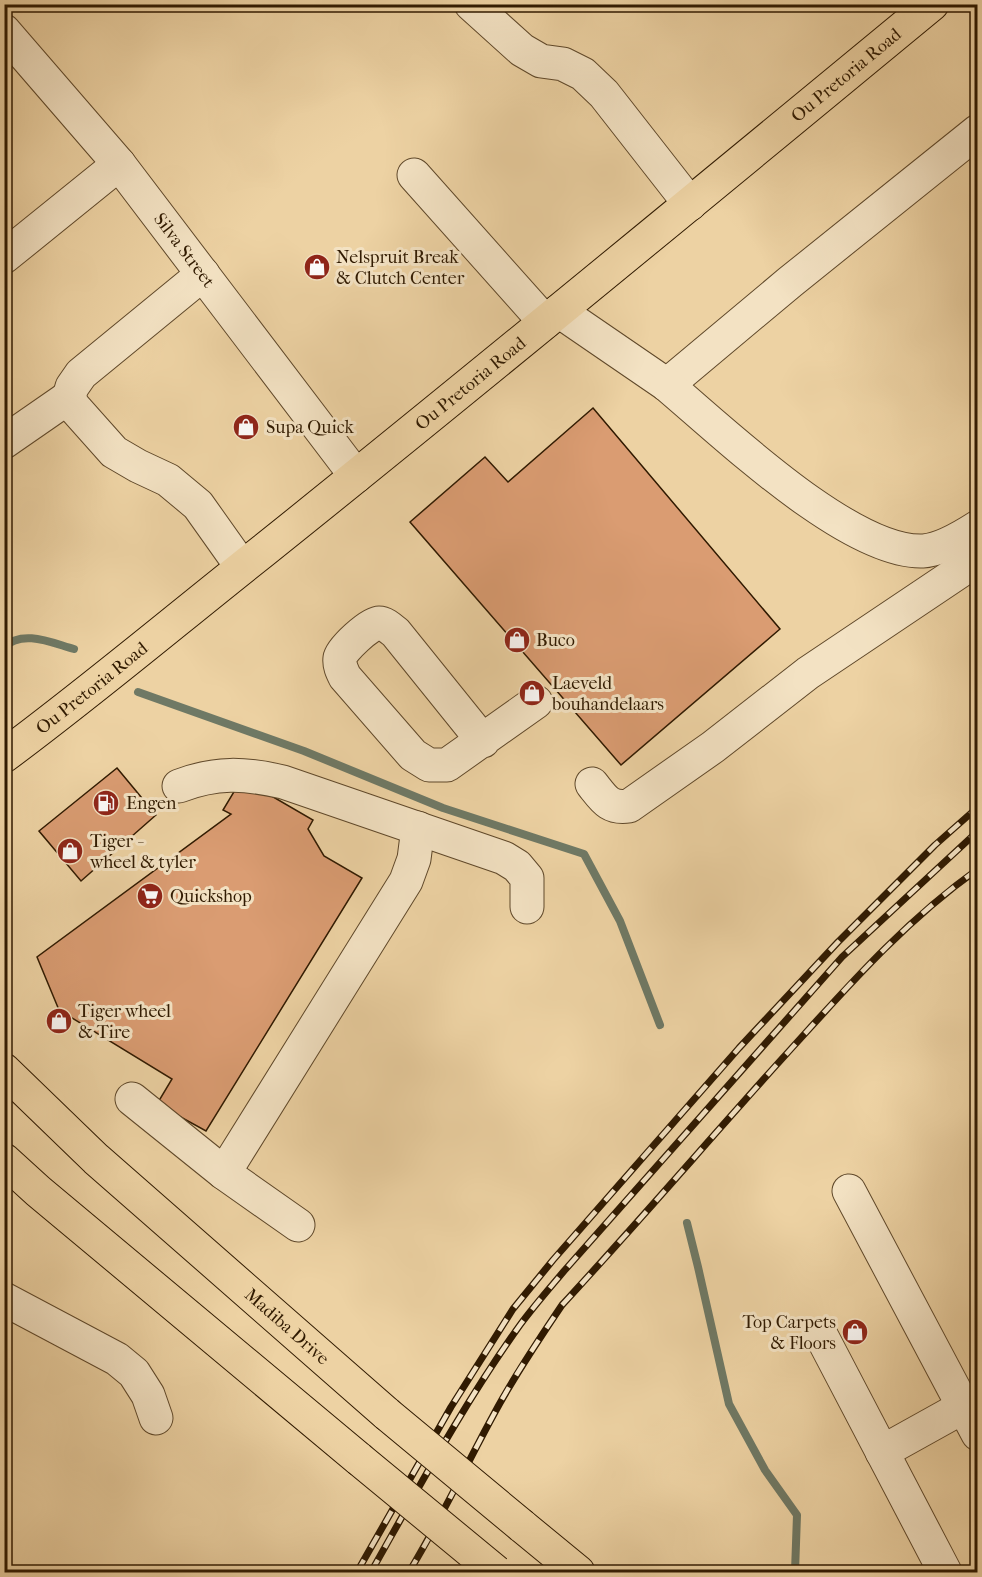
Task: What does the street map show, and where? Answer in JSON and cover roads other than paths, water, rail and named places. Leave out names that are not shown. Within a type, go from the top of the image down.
[{"type":"main road","name":"Ou Pretoria Road","points":[[4,756],[83,697],[123,662],[356,476],[932,4]]},
{"type":"main road","name":"Madiba Drive","points":[[4,1070],[96,1159],[387,1414],[578,1572]]},
{"type":"main road","points":[[4,1160],[38,1191],[496,1572]]},
{"type":"street","points":[[471,4],[522,50],[541,61],[563,64],[583,74],[604,94],[690,204]]},
{"type":"street","name":"Silva Street","points":[[4,31],[119,164],[356,476]]},
{"type":"street","points":[[667,385],[790,282],[978,131]]},
{"type":"street","points":[[4,257],[119,164]]},
{"type":"street","points":[[414,176],[552,316],[667,385],[786,486],[848,527],[890,546],[924,551],[959,539],[978,527]]},
{"type":"street","points":[[4,442],[69,398],[72,387],[81,374],[202,274]]},
{"type":"street","points":[[69,398],[73,406],[114,452],[168,480],[198,505],[242,567]]},
{"type":"street","points":[[592,784],[610,804],[618,807],[629,806],[713,747],[808,673],[969,565],[978,564]]},
{"type":"street","points":[[483,741],[396,633],[387,626],[378,623],[372,625],[343,649],[340,668],[345,677],[413,755],[429,765],[447,765],[483,741],[536,702]]},
{"type":"street","points":[[179,786],[204,777],[256,776],[283,782],[418,828],[504,858],[517,866],[527,878],[527,907]]},
{"type":"street","points":[[224,1173],[406,881],[414,859],[418,828]]},
{"type":"street","points":[[132,1100],[224,1173],[298,1225]]},
{"type":"street","points":[[849,1191],[970,1421],[882,1452]]},
{"type":"street","points":[[4,1299],[117,1359],[134,1373],[148,1395],[156,1418]]},
{"type":"street","points":[[821,1335],[945,1572]]},
{"type":"waterway","points":[[4,647],[20,639],[29,638],[74,649]]},
{"type":"waterway","points":[[138,692],[304,751],[443,808],[584,854],[620,921],[660,1025]]},
{"type":"waterway","points":[[687,1223],[729,1404],[765,1470],[797,1515],[795,1572]]},
{"type":"railway","points":[[357,1572],[451,1407],[513,1309],[553,1260],[739,1048],[838,942],[935,845],[978,807]]},
{"type":"railway","points":[[371,1572],[461,1416],[499,1355],[536,1304],[842,957],[978,831]]},
{"type":"railway","points":[[409,1572],[502,1400],[562,1305],[850,984],[923,912],[978,869]]},
{"type":"place","name":"Nelspruit Break & Clutch Center","points":[[317,267]]},
{"type":"place","name":"Supa Quick","points":[[246,427]]},
{"type":"place","name":"Buco","points":[[517,640]]},
{"type":"place","name":"Laeveld bouhandelaars","points":[[532,693]]},
{"type":"place","name":"Engen","points":[[106,803]]},
{"type":"place","name":"Tiger - wheel & tyler","points":[[70,851]]},
{"type":"place","name":"Quickshop","points":[[150,896]]},
{"type":"place","name":"Tiger wheel & Tire","points":[[59,1021]]},
{"type":"place","name":"Top Carpets & Floors","points":[[855,1332]]}]
